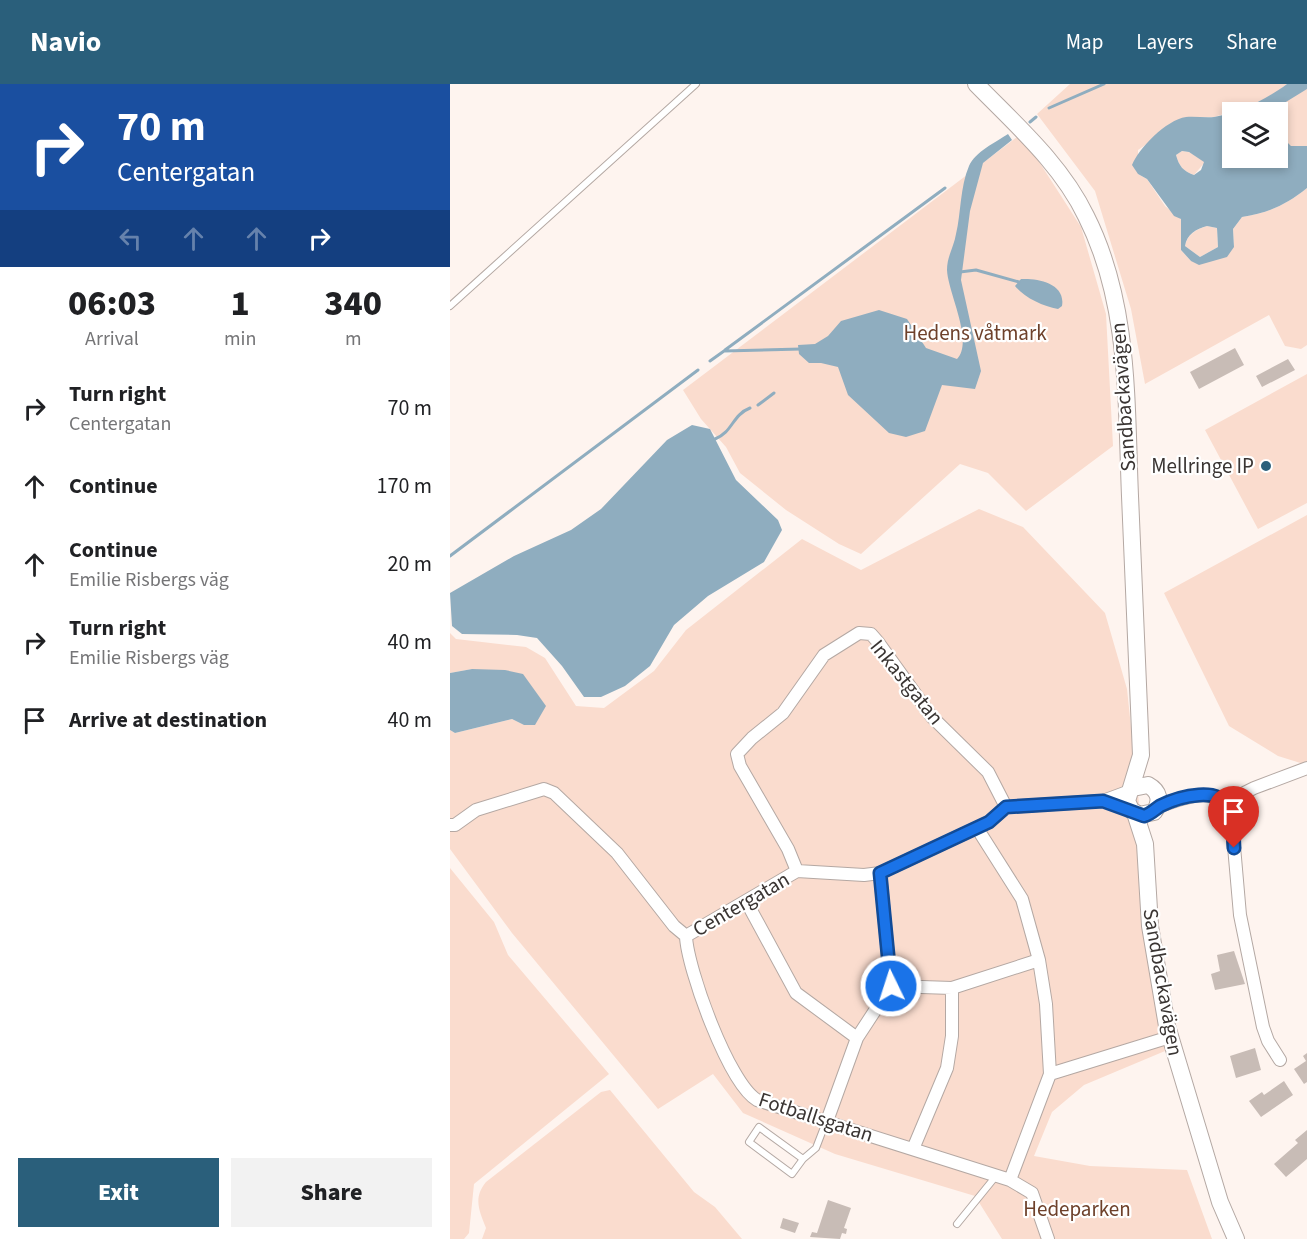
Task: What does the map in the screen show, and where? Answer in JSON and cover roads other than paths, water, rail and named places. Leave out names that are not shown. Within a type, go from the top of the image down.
[{"type":"street","name":"Sandbackavägen","points":[[976,84],[1039,149],[1075,194],[1100,245],[1112,285],[1123,358],[1141,755],[1155,799],[1145,844]]},
{"type":"street","name":"Inkastgatan","points":[[797,871],[788,849],[740,766],[737,754],[742,746],[783,713],[824,655],[859,633],[871,634],[932,717],[988,772],[1006,807]]},
{"type":"street","name":"Sandbackavägen","points":[[1132,789],[1141,755]]},
{"type":"street","points":[[1226,802],[1254,788],[1307,768]]},
{"type":"street","points":[[1006,807],[1103,801],[1143,784],[1155,799]]},
{"type":"street","points":[[450,825],[476,810],[544,789],[554,793],[617,853],[674,926],[686,936]]},
{"type":"street","points":[[1132,789],[1128,801],[1133,812]]},
{"type":"street","points":[[1155,799],[1214,795],[1226,802],[1231,812],[1240,915],[1263,1027],[1268,1041],[1281,1060]]},
{"type":"street","points":[[1103,801],[1144,816],[1155,799]]},
{"type":"street","name":"Centergatan","points":[[686,936],[797,871],[864,875],[880,873],[989,822],[1006,807]]},
{"type":"street","name":"Sandbackavägen","points":[[1133,812],[1145,844],[1153,946],[1170,1037],[1220,1202],[1236,1239]]},
{"type":"street","points":[[977,828],[1022,899],[1039,960],[1046,1004],[1050,1074],[1010,1180],[1032,1193],[1048,1239]]},
{"type":"street","points":[[826,1121],[857,1038],[891,986],[880,873]]},
{"type":"street","points":[[746,901],[796,993],[857,1038]]},
{"type":"street","name":"Fotballsgatan","points":[[686,936],[686,949],[706,1011],[739,1083],[748,1095],[757,1100],[1010,1180]]},
{"type":"street","points":[[891,986],[952,988],[1039,960]]},
{"type":"street","points":[[913,1149],[946,1068],[952,1028],[952,988]]},
{"type":"street","points":[[1050,1074],[1170,1037]]},
{"type":"lane","points":[[450,306],[696,84]]},
{"type":"lane","points":[[803,1159],[759,1127],[749,1142],[792,1174],[803,1159],[816,1148],[826,1121]]},
{"type":"lane","points":[[957,1224],[996,1176]]},
{"type":"water","points":[[1287,84],[1307,84],[1307,89],[1286,102],[1258,102]]},
{"type":"water","points":[[1222,115],[1222,168],[1288,168],[1288,143],[1291,146],[1307,146],[1307,188],[1276,207],[1242,217],[1233,229],[1234,247],[1227,257],[1199,265],[1191,261],[1181,250],[1181,219],[1174,216],[1147,179],[1138,174],[1132,165],[1147,143],[1170,123],[1186,117]],"holes":[[[1182,151],[1189,152],[1204,162],[1201,170],[1194,175],[1182,168],[1176,155]],[[1207,226],[1217,228],[1218,247],[1200,257],[1185,246],[1188,238],[1199,229]]]},
{"type":"water","points":[[1008,134],[1012,140],[983,163],[970,211],[961,280],[981,371],[975,389],[942,385],[925,431],[906,437],[889,433],[848,395],[838,367],[809,363],[799,354],[798,345],[815,344],[828,336],[841,321],[879,310],[907,319],[926,348],[957,359],[963,341],[962,329],[947,270],[958,226],[964,183],[969,166],[976,156]]},
{"type":"water","points":[[1021,279],[1042,281],[1055,287],[1060,292],[1062,306],[1058,309],[1052,308],[1029,298],[1015,286]]},
{"type":"water","points":[[692,425],[710,429],[736,480],[778,520],[782,530],[764,562],[708,596],[674,625],[650,666],[625,686],[601,697],[584,697],[562,666],[537,638],[517,635],[462,634],[452,626],[450,593],[514,556],[571,530],[601,509],[667,440]]},
{"type":"water","points":[[472,669],[505,670],[523,674],[546,706],[535,725],[524,725],[512,719],[455,733],[450,730],[450,673]]},
{"type":"waterway","points":[[1049,108],[1104,84]]},
{"type":"waterway","points":[[1030,122],[1036,117]]},
{"type":"waterway","points":[[725,350],[945,188]]},
{"type":"waterway","points":[[960,272],[976,270],[1019,282]]},
{"type":"waterway","points":[[710,361],[724,351],[801,349]]},
{"type":"waterway","points":[[450,556],[698,370]]},
{"type":"waterway","points":[[758,405],[774,393]]},
{"type":"waterway","points":[[715,439],[726,432],[739,415],[750,408]]},
{"type":"place","name":"Mellringe IP","points":[[1266,466]]},
{"type":"park label","name":"Hedens våtmark","points":[[975,333]]},
{"type":"park label","name":"Hedeparken","points":[[1077,1209]]}]
